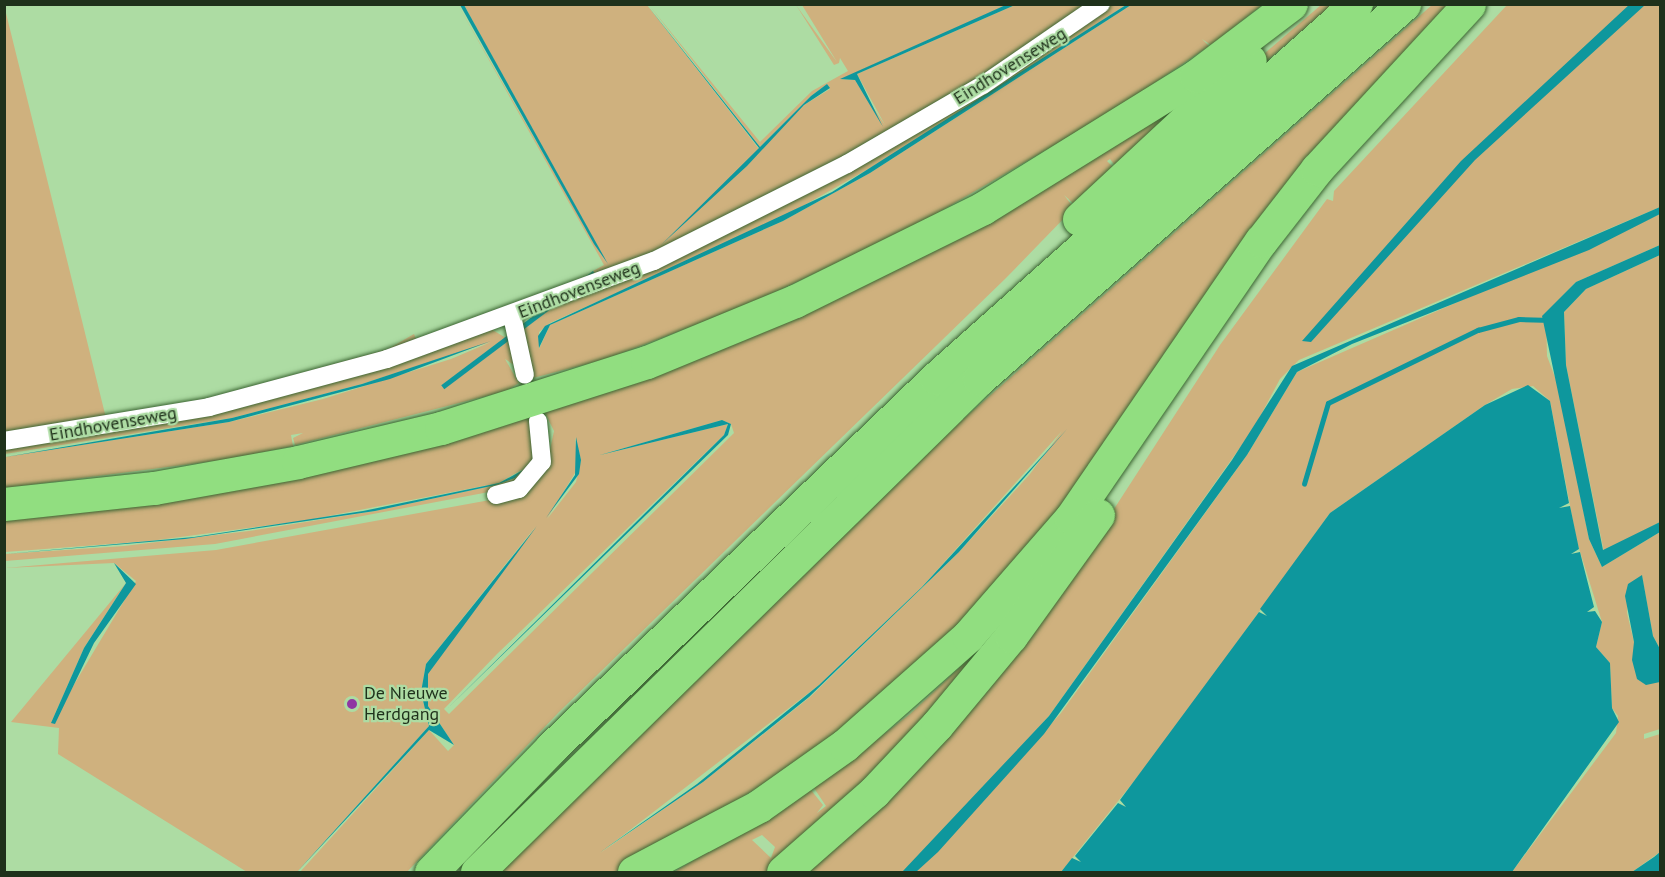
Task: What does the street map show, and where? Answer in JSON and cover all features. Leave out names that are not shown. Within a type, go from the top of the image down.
[{"type":"highway","points":[[4,504],[154,488],[298,462],[441,428],[646,362],[795,302],[983,208],[1196,76],[1292,4]]},
{"type":"highway","points":[[936,378],[979,315],[1157,142],[1311,4]]},
{"type":"highway","points":[[431,873],[559,740],[936,378],[1356,4]]},
{"type":"highway","points":[[477,873],[979,379],[1404,4]]},
{"type":"highway","points":[[634,873],[759,806],[912,690],[1024,574],[1139,422],[1261,241],[1317,169],[1469,4]]},
{"type":"highway","points":[[783,873],[874,792],[1011,636],[1115,487],[1139,422]]},
{"type":"street","name":"Eindhovenseweg","points":[[4,441],[208,407],[387,359],[512,316],[654,261],[779,201],[983,85],[1101,4]]},
{"type":"street","points":[[512,316],[525,375]]},
{"type":"street","points":[[496,495],[519,489],[542,462],[538,421]]},
{"type":"shaded area","points":[[4,5],[106,418],[207,399],[388,349],[414,334],[416,339],[595,274],[593,271],[604,265],[458,5],[607,265],[464,5],[647,5],[759,149],[661,245],[804,105],[830,89],[827,84],[811,96],[760,147],[649,5],[760,142],[812,91],[848,71],[840,58],[839,63],[834,65],[796,5],[837,62],[802,5],[1008,5],[841,79],[855,80],[885,125],[857,74],[1015,5],[1096,5],[987,75],[721,225],[536,303],[249,393],[5,437]]},
{"type":"shaded area","points":[[1109,5],[1126,5],[909,146],[778,220],[550,323],[539,332],[539,349],[550,325],[783,221],[870,173],[1131,5],[1262,5],[1211,45],[1202,39],[1209,46],[1113,111],[915,226],[750,304],[606,359],[533,378],[523,328],[534,314],[683,251]]},
{"type":"shaded area","points":[[1321,5],[1332,5],[1236,87],[1243,72]]},
{"type":"shaded area","points":[[1432,5],[1454,5],[991,599],[843,734],[650,855],[614,872],[499,872],[960,422]],"holes":[[[1062,431],[1030,474],[959,552],[810,697],[703,782],[600,853],[819,685],[922,587]]]},
{"type":"shaded area","points":[[1507,5],[1660,5],[1660,207],[1299,360],[1280,379],[1254,428],[1049,716],[934,841],[902,872],[804,872],[1103,526],[1220,345],[1327,199],[1333,201],[1334,191]]},
{"type":"shaded area","points":[[1203,83],[1116,167],[1110,159],[1107,161],[1114,168],[1076,206],[1064,195],[1074,208],[1006,278],[559,712],[407,872],[300,872],[429,730],[448,751],[454,745],[428,706],[427,674],[536,526],[426,664],[421,692],[429,726],[297,872],[247,872],[58,754],[59,728],[11,722],[126,583],[84,648],[51,723],[136,581],[114,563],[5,568],[216,550],[490,500],[549,454],[554,431],[544,411]],"holes":[[[722,420],[731,424],[734,433],[449,714],[444,709],[497,654],[724,435],[728,424],[600,455]],[[575,437],[581,460],[576,482],[547,519],[578,468]]]},
{"type":"shaded area","points":[[1660,214],[1660,245],[1576,282],[1546,313],[1547,356],[1559,388],[1589,539],[1602,567],[1660,532],[1660,649],[1653,636],[1642,576],[1629,584],[1627,613],[1634,642],[1660,682],[1660,729],[1644,734],[1644,739],[1660,734],[1660,852],[1632,872],[1512,872],[1616,733],[1618,716],[1612,708],[1610,663],[1596,647],[1602,622],[1577,542],[1550,401],[1533,386],[1512,389],[1485,405],[1330,513],[1164,744],[1061,872],[916,872],[1061,713],[1247,455],[1297,372]]},
{"type":"shaded area","points":[[1660,255],[1660,522],[1604,552],[1566,365],[1564,312],[1586,289]]},
{"type":"shaded area","points":[[491,329],[506,338],[517,367],[505,359],[519,383],[506,391],[295,445],[293,438],[303,433],[291,435],[293,446],[230,459],[5,488],[5,457],[229,422],[323,399],[451,359],[491,342],[362,384],[232,418],[5,454],[4,445],[90,434]]},
{"type":"shaded area","points":[[530,417],[539,461],[510,488],[215,544],[5,561],[5,554],[124,546],[249,531],[375,511],[496,485],[515,478],[523,469],[499,483],[308,520],[150,541],[5,552],[5,515]]},
{"type":"shaded area","points":[[1002,640],[776,872],[674,872],[811,790],[823,805],[817,813],[826,806],[814,788],[910,714],[987,642]],"holes":[[[762,835],[775,847],[771,858],[752,840]]]},
{"type":"water","points":[[1008,4],[1015,5],[857,74],[883,127],[855,80],[840,79]]},
{"type":"water","points":[[1630,4],[1645,5],[1475,160],[1311,342],[1302,341],[1461,161]]},
{"type":"water","points":[[460,5],[464,5],[608,264],[594,244]]},
{"type":"water","points":[[647,5],[760,147],[811,96],[827,84],[830,88],[804,105],[747,166],[661,245],[759,148]]},
{"type":"water","points":[[1126,5],[1131,5],[870,173],[783,221],[550,325],[539,348],[538,336],[545,326],[832,192]]},
{"type":"water","points":[[1660,207],[1660,214],[1589,250],[1352,344],[1297,372],[1247,455],[1044,734],[938,852],[916,872],[902,872],[1049,716],[1232,460],[1292,366]]},
{"type":"water","points":[[1660,245],[1660,255],[1586,289],[1564,312],[1566,365],[1603,550],[1660,522],[1660,532],[1602,567],[1589,539],[1542,316],[1576,282]]},
{"type":"water","points":[[593,271],[596,275],[444,389],[441,385]]},
{"type":"water","points":[[491,341],[390,379],[229,422],[5,457],[232,418],[362,384]]},
{"type":"water","points":[[1528,385],[1550,401],[1569,503],[1559,508],[1570,506],[1579,549],[1571,554],[1580,552],[1594,607],[1587,612],[1595,611],[1602,622],[1596,647],[1610,663],[1612,708],[1619,722],[1512,872],[1061,872],[1072,858],[1081,862],[1075,856],[1118,803],[1126,807],[1120,800],[1259,612],[1267,616],[1260,609],[1330,513],[1485,405]]},
{"type":"water","points":[[722,420],[731,424],[728,435],[446,710],[724,435],[728,424],[600,455]]},
{"type":"water","points":[[1068,428],[959,552],[809,697],[703,782],[599,853],[697,784],[819,685],[922,587]]},
{"type":"water","points":[[576,437],[581,460],[579,474],[546,518],[575,475]]},
{"type":"water","points":[[523,470],[515,478],[496,485],[375,511],[185,539],[5,554],[194,537],[363,511],[499,483]]},
{"type":"water","points":[[537,526],[428,674],[428,706],[454,745],[429,730],[297,872],[429,726],[421,692],[426,664]]},
{"type":"water","points":[[114,563],[136,584],[94,643],[55,724],[51,723],[84,648],[126,583]]},
{"type":"water","points":[[1642,575],[1653,636],[1660,649],[1660,682],[1646,685],[1637,679],[1632,660],[1634,642],[1625,596],[1628,584]]},
{"type":"water","points":[[1660,852],[1660,871],[1632,872],[1654,857]]},
{"type":"waterway","points":[[1304,484],[1328,403],[1478,330],[1519,319],[1542,320]]},
{"type":"place","name":"De Nieuwe Herdgang","points":[[352,704]]}]
